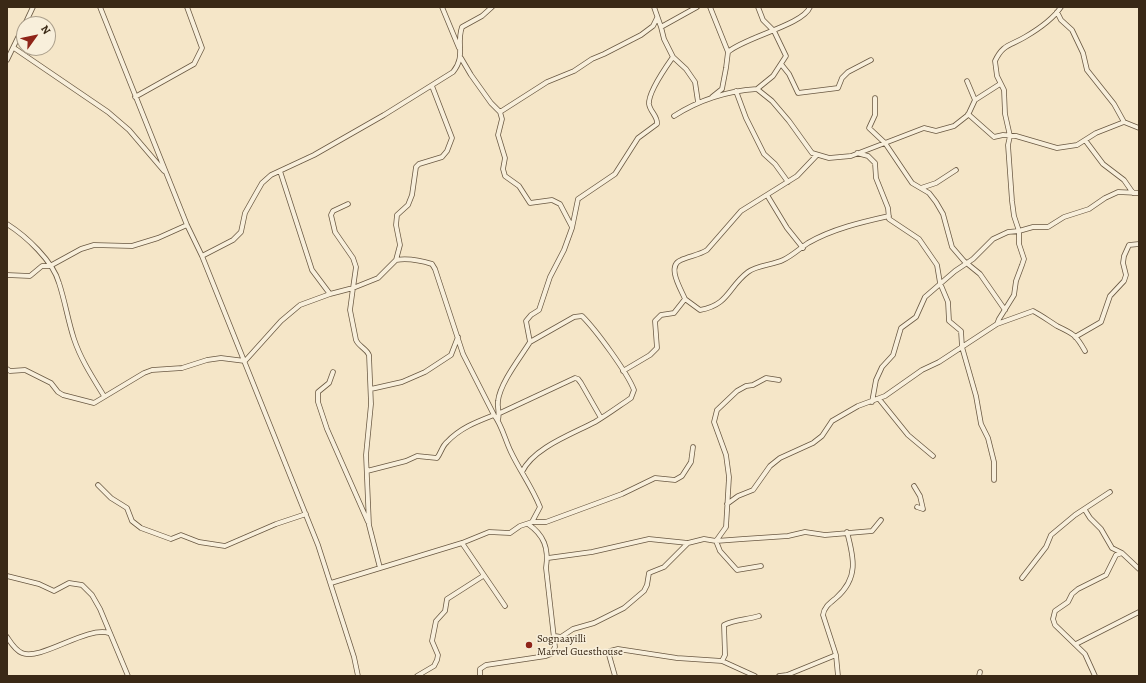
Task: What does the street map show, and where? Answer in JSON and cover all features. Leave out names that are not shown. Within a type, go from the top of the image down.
[{"type":"street","points":[[28,16],[33,7]]},
{"type":"street","points":[[100,7],[187,225],[202,256],[306,514],[332,583],[358,676]]},
{"type":"street","points":[[135,97],[194,64],[199,56],[202,48],[187,7]]},
{"type":"street","points":[[442,7],[460,50]]},
{"type":"street","points":[[492,7],[482,16],[462,27],[460,34],[461,58],[490,103],[500,112],[502,119],[498,135],[505,158],[503,169],[505,176],[519,186],[530,204],[552,200],[560,204],[572,228]]},
{"type":"street","points":[[654,7],[664,40],[673,57],[686,69],[695,82],[698,102]]},
{"type":"street","points":[[661,27],[697,7]]},
{"type":"street","points":[[710,7],[728,52],[722,89],[712,97]]},
{"type":"street","points":[[674,116],[687,108],[712,97],[736,91],[756,89],[773,76],[786,56],[774,31],[763,20],[758,7]]},
{"type":"street","points":[[728,52],[740,44],[774,31],[802,16],[810,7]]},
{"type":"street","points":[[997,324],[998,318],[1014,295],[1016,281],[1024,259],[1012,201],[1008,145],[1010,136],[1005,114],[1004,90],[1000,84],[995,61],[998,53],[1008,44],[1031,33],[1058,12],[1061,7]]},
{"type":"street","points":[[1058,12],[1061,20],[1072,30],[1083,53],[1088,70],[1114,104],[1124,122],[1139,128]]},
{"type":"street","points":[[500,112],[542,85],[640,35],[653,26],[657,18]]},
{"type":"street","points":[[7,59],[16,43]]},
{"type":"street","points":[[14,48],[108,112],[129,130],[167,175]]},
{"type":"street","points":[[530,342],[526,321],[531,315],[539,310],[550,277],[564,250],[572,228],[578,199],[615,174],[638,138],[657,124],[658,120],[649,105],[650,98],[664,70],[673,57]]},
{"type":"street","points":[[202,256],[232,240],[241,232],[245,213],[262,183],[271,175],[314,155],[432,86],[453,72],[461,58]]},
{"type":"street","points":[[782,64],[789,74],[798,93],[808,93],[838,88],[842,78],[848,72],[871,60]]},
{"type":"street","points":[[967,81],[975,100]]},
{"type":"street","points":[[756,89],[772,101],[789,121],[808,148],[817,155],[829,158],[857,153],[924,128],[936,131],[954,126],[968,114],[975,100],[1000,84]]},
{"type":"street","points":[[245,361],[281,321],[300,305],[330,294],[353,288],[378,278],[396,260],[400,245],[396,225],[397,215],[408,205],[412,195],[416,167],[420,164],[442,157],[448,151],[452,138],[432,86]]},
{"type":"street","points":[[736,91],[746,118],[764,154],[775,164],[788,182]]},
{"type":"street","points":[[875,98],[875,115],[869,128],[885,143],[912,183],[921,188],[936,202],[943,214],[952,247],[966,263],[980,274],[1005,310]]},
{"type":"street","points":[[968,114],[994,137],[1010,136],[1057,148],[1077,145],[1096,133],[1124,122]]},
{"type":"street","points":[[1085,140],[1103,164],[1124,180],[1133,193]]},
{"type":"street","points":[[857,153],[868,156],[875,163],[876,178],[888,208],[889,219],[919,239],[937,265],[940,283],[948,302],[949,321],[961,331],[962,347],[976,396],[981,424],[988,438],[994,462],[994,480]]},
{"type":"street","points":[[817,155],[804,169],[788,182],[741,211],[702,254],[680,260],[675,264],[674,270],[685,299],[700,310],[710,308],[724,301],[731,289],[749,272],[784,260],[824,236],[859,223],[889,216]]},
{"type":"street","points":[[921,188],[936,183],[956,170]]},
{"type":"street","points":[[280,171],[312,270],[320,283],[330,294]]},
{"type":"street","points":[[872,402],[876,380],[882,367],[893,355],[901,328],[916,317],[925,297],[940,283],[973,259],[993,239],[1008,232],[1033,227],[1048,227],[1064,217],[1089,209],[1105,198],[1118,192],[1139,193]]},
{"type":"street","points":[[767,195],[787,228],[803,248]]},
{"type":"street","points":[[348,204],[333,211],[331,215],[335,232],[353,258],[356,267],[350,310],[356,340],[358,344],[367,351],[368,355],[371,389],[371,404],[366,444],[369,525]]},
{"type":"street","points":[[7,224],[19,232],[50,266],[59,282],[72,332],[82,360],[104,396]]},
{"type":"street","points":[[7,275],[30,276],[42,266],[50,266],[80,249],[94,246],[132,246],[158,238],[187,225]]},
{"type":"street","points":[[1076,337],[1101,322],[1110,296],[1124,281],[1126,275],[1123,263],[1124,256],[1129,245],[1139,244]]},
{"type":"street","points":[[396,260],[408,258],[432,264],[463,354],[498,420],[512,453],[533,489],[540,507],[530,523]]},
{"type":"street","points":[[623,371],[650,355],[657,348],[655,321],[661,315],[674,313],[685,299]]},
{"type":"street","points":[[727,504],[738,496],[752,490],[770,466],[780,458],[813,443],[822,436],[832,421],[858,406],[879,399],[997,324],[1032,311],[1057,326],[1071,331],[1085,352]]},
{"type":"street","points":[[498,420],[500,413],[498,402],[501,391],[530,342],[574,317],[582,316],[590,324],[632,386],[633,394],[631,398],[601,418],[576,430],[533,456],[526,464],[522,472]]},
{"type":"street","points":[[371,389],[402,382],[437,365],[451,355],[458,337]]},
{"type":"street","points":[[7,369],[10,371],[24,370],[51,383],[58,392],[63,395],[94,403],[104,396],[121,388],[144,372],[182,368],[207,360],[221,358],[245,361]]},
{"type":"street","points":[[333,372],[329,383],[318,392],[318,402],[327,429],[369,525],[380,568]]},
{"type":"street","points":[[500,413],[575,378],[581,383],[601,418]]},
{"type":"street","points":[[716,541],[726,527],[729,477],[726,455],[714,422],[717,410],[737,391],[746,386],[753,385],[766,378],[779,380]]},
{"type":"street","points":[[879,399],[908,434],[933,456]]},
{"type":"street","points":[[367,471],[406,461],[417,456],[437,458],[442,452],[445,443],[463,428],[494,415]]},
{"type":"street","points":[[332,583],[462,544],[489,532],[510,533],[530,523],[546,522],[622,494],[655,478],[675,480],[682,476],[691,462],[693,448]]},
{"type":"street","points":[[98,485],[111,498],[127,508],[132,521],[141,528],[171,539],[181,535],[214,546],[225,546],[276,524],[306,514]]},
{"type":"street","points":[[914,486],[920,496],[923,509],[917,507]]},
{"type":"street","points":[[1022,578],[1046,547],[1051,535],[1075,515],[1085,510],[1110,492]]},
{"type":"street","points":[[1085,510],[1090,518],[1101,529],[1112,548],[1122,553],[1139,569]]},
{"type":"street","points":[[548,558],[592,552],[649,539],[688,543],[704,539],[716,541],[788,536],[805,532],[825,535],[872,531],[881,520]]},
{"type":"street","points":[[480,676],[480,669],[486,665],[521,661],[551,654],[555,647],[555,636],[546,568],[548,558],[543,541],[538,531],[530,523]]},
{"type":"street","points":[[838,676],[836,655],[823,615],[829,604],[845,588],[854,570],[854,556],[847,532]]},
{"type":"street","points":[[716,541],[720,552],[737,570],[761,566]]},
{"type":"street","points":[[555,636],[561,637],[572,629],[594,623],[624,608],[644,591],[647,585],[649,573],[664,567],[688,543]]},
{"type":"street","points":[[462,544],[505,606]]},
{"type":"street","points":[[1095,676],[1085,654],[1055,625],[1053,619],[1055,611],[1068,602],[1072,594],[1078,589],[1106,575],[1116,555],[1122,553]]},
{"type":"street","points":[[7,576],[39,584],[54,591],[70,583],[82,585],[92,596],[100,609],[127,676]]},
{"type":"street","points":[[418,676],[434,666],[437,660],[438,655],[432,641],[436,621],[445,611],[447,599],[483,576]]},
{"type":"street","points":[[1076,644],[1139,612]]},
{"type":"street","points":[[722,661],[725,655],[724,625],[729,622],[749,620],[759,616]]},
{"type":"street","points":[[7,637],[13,647],[22,653],[29,654],[62,645],[88,634],[104,631],[109,632]]},
{"type":"street","points":[[614,676],[609,655],[610,651],[614,650],[677,658],[722,661],[755,676]]},
{"type":"street","points":[[779,676],[836,655]]},
{"type":"place","name":"Sognaayilli Marvel Guesthouse","points":[[529,645]]}]
